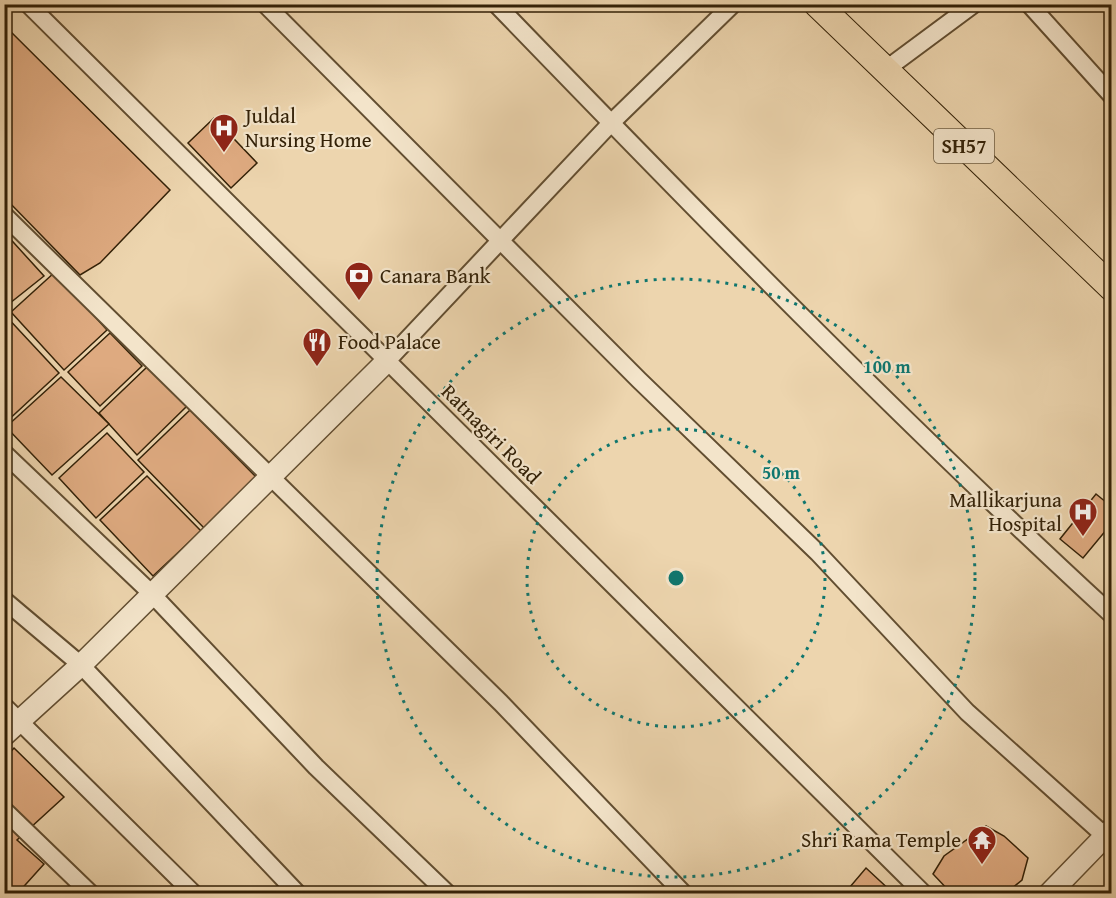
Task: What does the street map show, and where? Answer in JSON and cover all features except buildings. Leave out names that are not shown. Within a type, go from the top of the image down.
[{"type":"main road","name":"SH57","points":[[817,4],[1112,288]]},
{"type":"street","name":"Ratnagiri Road","points":[[28,4],[924,894]]},
{"type":"street","points":[[265,4],[639,380],[818,554],[967,712],[1108,832],[1049,894]]},
{"type":"street","points":[[496,4],[843,361],[992,505],[1112,615]]},
{"type":"street","points":[[4,735],[81,665],[386,362],[500,238],[611,123],[733,4]]},
{"type":"street","points":[[885,70],[974,4]]},
{"type":"street","points":[[1029,4],[1112,96]]},
{"type":"street","points":[[4,215],[501,703],[684,894]]},
{"type":"street","points":[[4,453],[151,593],[316,767],[448,894]]},
{"type":"street","points":[[4,600],[81,665],[298,894]]},
{"type":"street","points":[[4,706],[194,894]]},
{"type":"street","points":[[4,810],[91,894]]},
{"type":"place","name":"Juldal Nursing Home","points":[[224,154]]},
{"type":"place","name":"Canara Bank","points":[[359,302]]},
{"type":"place","name":"Food Palace","points":[[317,368]]},
{"type":"place","name":"Mallikarjuna Hospital","points":[[1083,538]]},
{"type":"place","name":"Shri Rama Temple","points":[[982,866]]}]
